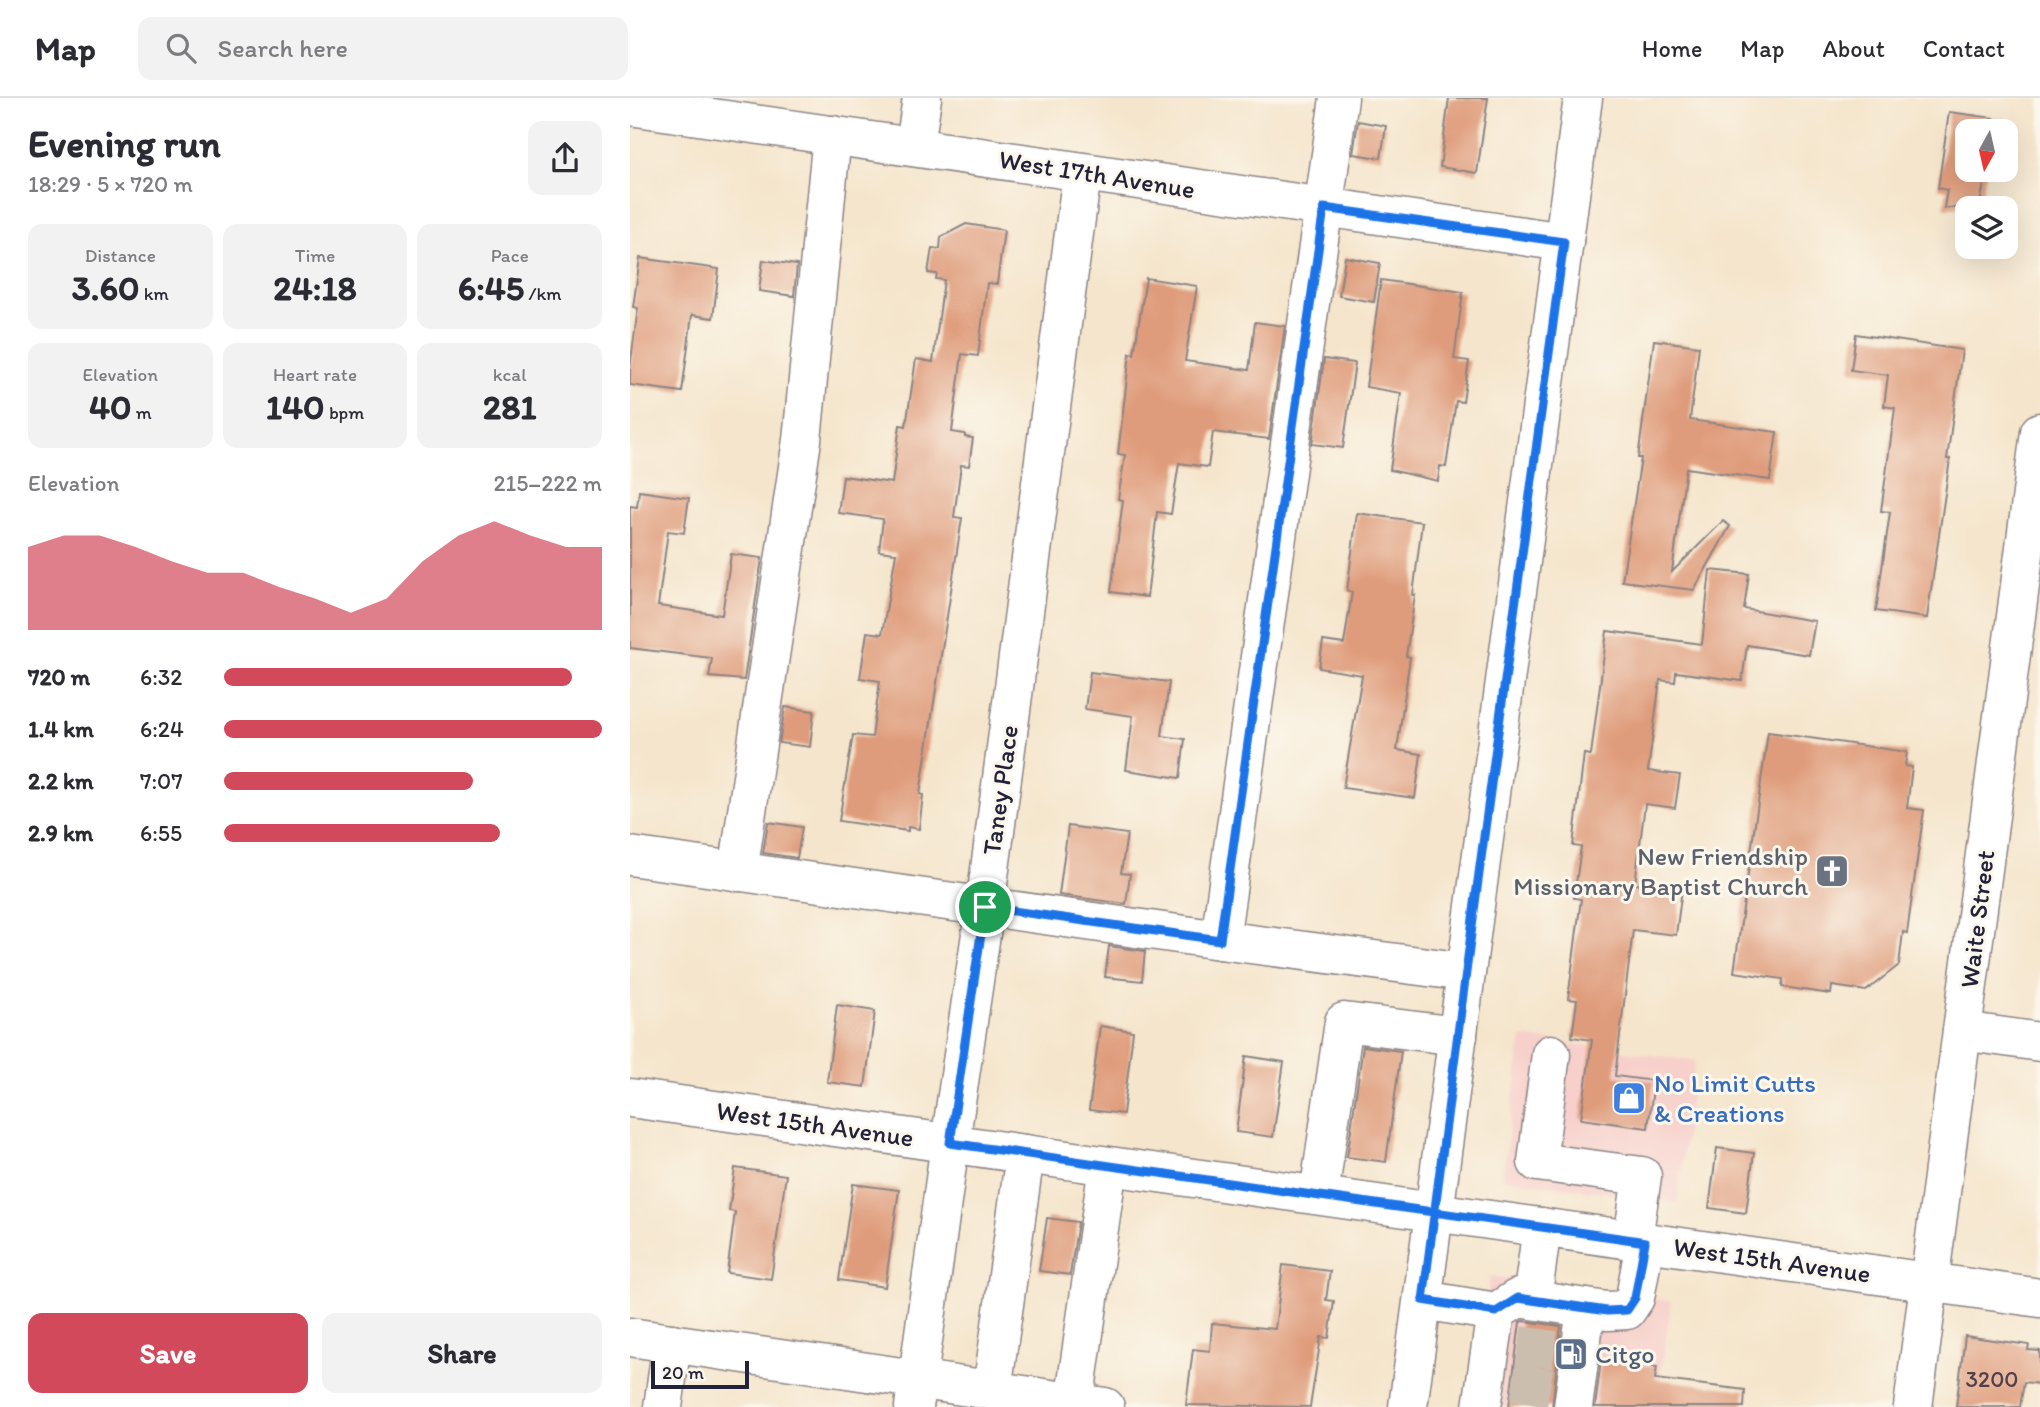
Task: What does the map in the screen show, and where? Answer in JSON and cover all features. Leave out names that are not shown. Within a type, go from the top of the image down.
[{"type":"street","points":[[915,146],[922,98]]},
{"type":"street","points":[[1220,940],[1339,98]]},
{"type":"street","points":[[1408,1407],[1583,98]]},
{"type":"street","name":"West 17th Avenue","points":[[630,106],[1564,242]]},
{"type":"street","points":[[738,872],[802,440],[832,135]]},
{"type":"street","name":"Taney Place","points":[[916,1394],[985,907],[1082,173]]},
{"type":"street","name":"Waite Street","points":[[1913,1407],[2040,432]]},
{"type":"street","points":[[630,856],[1220,940],[1466,972]]},
{"type":"street","points":[[1319,1195],[1344,1022],[1458,1036]]},
{"type":"street","points":[[1962,1031],[2040,1042]]},
{"type":"street","points":[[1530,1393],[1528,1340],[1518,1298],[1586,1308],[1627,1310],[1635,1298],[1639,1241],[1642,1176],[1537,1162],[1551,1054]]},
{"type":"street","name":"West 15th Avenue","points":[[630,1098],[2040,1298]]},
{"type":"street","points":[[992,1391],[1025,1154]]},
{"type":"street","points":[[630,1337],[672,1343],[916,1394],[992,1391],[1090,1405],[1108,1166]]},
{"type":"street","points":[[1532,1300],[1542,1227]]},
{"type":"street","points":[[1423,1300],[1528,1340],[1586,1308]]},
{"type":"street","points":[[1528,1340],[1530,1393]]},
{"type":"street","points":[[663,1407],[672,1343]]},
{"type":"shaded area","points":[[1522,1037],[1695,1061],[1677,1203],[1502,1178]]},
{"type":"shaded area","name":"Citgo","points":[[1490,1276],[1671,1301],[1656,1407],[1471,1407]]},
{"type":"building","points":[[1449,98],[1488,98],[1477,173],[1440,167]]},
{"type":"building","points":[[1949,112],[1994,118],[1955,119],[1955,182],[1984,182],[1982,196],[1955,196],[1955,208],[1944,208],[1947,190],[1938,188]]},
{"type":"building","points":[[1358,121],[1386,126],[1381,158],[1353,154]]},
{"type":"building","points":[[966,224],[1004,230],[997,284],[987,283],[978,356],[962,354],[952,432],[973,438],[969,466],[961,465],[954,517],[962,518],[920,794],[923,795],[919,829],[908,827],[908,831],[839,821],[853,735],[872,737],[880,681],[860,678],[867,632],[882,634],[896,553],[879,551],[883,519],[838,513],[843,476],[892,483],[900,425],[906,426],[916,359],[933,362],[944,280],[936,279],[937,274],[928,273],[932,248],[940,249],[941,237]]},
{"type":"building","points":[[1345,257],[1380,263],[1374,302],[1339,296]]},
{"type":"building","points":[[640,258],[719,269],[713,318],[692,315],[682,392],[630,385],[638,308],[633,307]]},
{"type":"building","points":[[763,260],[797,265],[794,296],[759,291]]},
{"type":"building","points":[[1146,278],[1197,286],[1185,361],[1249,370],[1255,322],[1285,326],[1269,439],[1213,432],[1208,467],[1179,463],[1171,514],[1157,512],[1147,597],[1111,592],[1123,500],[1118,499],[1125,455],[1118,454],[1130,353],[1134,354]]},
{"type":"building","points":[[1381,280],[1463,292],[1454,359],[1469,361],[1463,402],[1456,401],[1446,467],[1440,466],[1438,481],[1390,470],[1401,393],[1366,387]]},
{"type":"building","points":[[1856,334],[1962,350],[1947,459],[1950,459],[1927,618],[1876,611],[1890,512],[1881,511],[1895,408],[1884,406],[1888,375],[1851,370]]},
{"type":"building","points":[[1654,340],[1699,346],[1690,420],[1777,432],[1770,480],[1686,468],[1672,572],[1723,521],[1730,526],[1694,590],[1622,581],[1641,458],[1638,458]]},
{"type":"building","points":[[1324,359],[1355,363],[1343,448],[1312,444]]},
{"type":"building","points":[[639,491],[689,498],[684,533],[668,531],[658,606],[722,615],[731,554],[762,558],[744,680],[709,677],[712,658],[630,648],[630,506],[637,507]]},
{"type":"building","points":[[1357,513],[1422,522],[1406,656],[1410,657],[1397,750],[1421,754],[1415,798],[1343,788],[1362,675],[1319,668],[1323,641],[1344,644],[1352,592],[1347,591]]},
{"type":"building","points":[[1710,570],[1749,574],[1744,609],[1815,621],[1809,655],[1747,645],[1742,681],[1676,672],[1675,682],[1660,680],[1648,771],[1680,775],[1675,808],[1645,804],[1635,884],[1682,889],[1676,935],[1633,930],[1615,1076],[1654,1081],[1648,1128],[1581,1119],[1592,1040],[1572,1037],[1577,1000],[1568,999],[1581,899],[1574,898],[1581,847],[1573,846],[1584,754],[1591,755],[1607,631],[1702,644]]},
{"type":"building","points":[[1090,672],[1169,682],[1162,736],[1185,739],[1180,778],[1126,770],[1133,716],[1085,709]]},
{"type":"building","points":[[785,707],[814,711],[810,747],[779,743]]},
{"type":"building","name":"New Friendship Missionary Baptist Church","points":[[1768,732],[1907,752],[1905,766],[1912,767],[1907,808],[1924,810],[1907,933],[1903,932],[1899,965],[1866,991],[1832,986],[1831,994],[1782,987],[1783,979],[1734,972]]},
{"type":"building","points":[[768,822],[802,827],[797,858],[763,853]]},
{"type":"building","points":[[1068,826],[1127,834],[1121,873],[1130,874],[1126,904],[1059,895]]},
{"type":"building","points":[[1109,946],[1145,951],[1142,981],[1105,977]]},
{"type":"building","points":[[837,1005],[875,1011],[865,1087],[827,1082]]},
{"type":"building","points":[[1100,1026],[1133,1031],[1123,1114],[1089,1110]]},
{"type":"building","points":[[1363,1046],[1401,1051],[1386,1162],[1347,1157]]},
{"type":"building","points":[[1246,1056],[1284,1062],[1273,1137],[1236,1132]]},
{"type":"building","points":[[1717,1148],[1754,1153],[1746,1213],[1709,1208]]},
{"type":"building","points":[[735,1168],[786,1175],[771,1279],[727,1273],[735,1212],[729,1211]]},
{"type":"building","points":[[853,1184],[899,1190],[885,1287],[839,1280]]},
{"type":"building","points":[[1047,1218],[1078,1222],[1070,1275],[1039,1271]]},
{"type":"building","points":[[1283,1265],[1330,1271],[1326,1300],[1334,1301],[1329,1338],[1321,1337],[1310,1407],[1186,1405],[1193,1349],[1210,1351],[1212,1323],[1275,1329]]},
{"type":"building","points":[[1520,1322],[1561,1326],[1552,1407],[1509,1407]]},
{"type":"building","points":[[1965,1336],[2029,1345],[2028,1350],[2040,1351],[2040,1384],[2024,1382],[2020,1407],[1956,1407]]},
{"type":"building","points":[[1601,1360],[1657,1367],[1655,1379],[1745,1390],[1744,1407],[1595,1407]]},
{"type":"tunnel","points":[[1519,1345],[1555,1350]]},
{"type":"tunnel","points":[[1513,1382],[1550,1388]]},
{"type":"place","name":"New Friendship Missionary Baptist Church","points":[[1832,871]]},
{"type":"place","name":"No Limit Cutts & Creations","points":[[1629,1098]]},
{"type":"place","name":"Citgo","points":[[1571,1354]]},
{"type":"route","points":[[985,907],[950,1143],[1383,1205],[1434,1212],[1542,1227],[1645,1242],[1635,1298],[1627,1310],[1607,1311],[1518,1298],[1496,1312],[1423,1300],[1434,1212],[1564,242],[1324,208],[1220,940],[985,907]]}]
